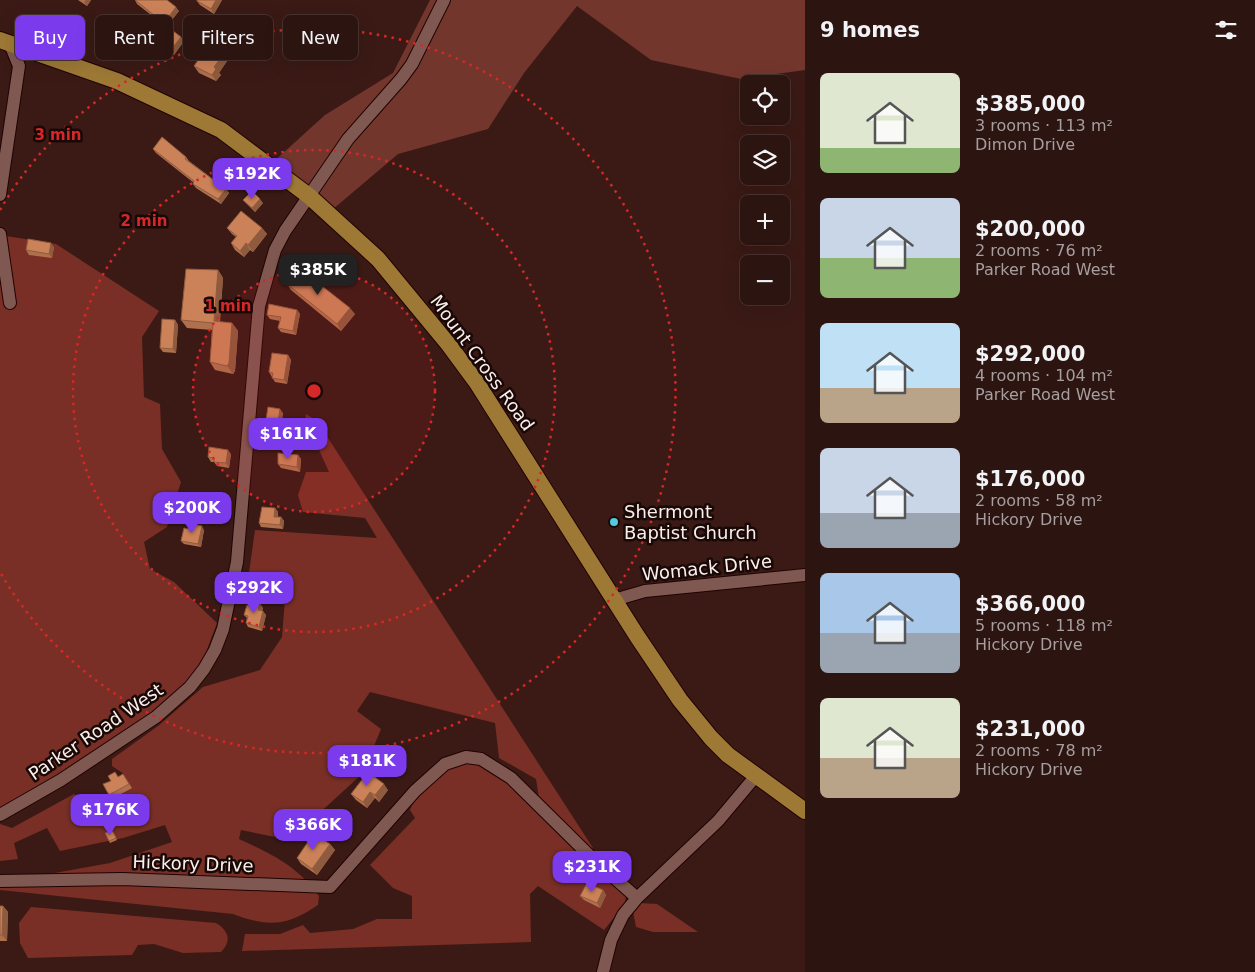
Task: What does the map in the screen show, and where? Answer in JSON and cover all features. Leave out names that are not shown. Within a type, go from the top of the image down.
[{"type":"main road","name":"Mount Cross Road","points":[[5,42],[117,81],[221,130],[309,196],[378,259],[449,345],[522,452],[614,600],[680,700],[711,738],[755,777],[805,811]]},
{"type":"street","name":"Parker Road West","points":[[0,815],[61,780],[156,717],[190,687],[204,669],[223,629],[237,562],[259,306],[275,250],[285,231],[348,139],[412,64],[444,0]]},
{"type":"street","points":[[0,195],[19,66],[5,42]]},
{"type":"street","points":[[0,234],[10,303]]},
{"type":"street","name":"Womack Drive","points":[[614,600],[645,591],[805,575]]},
{"type":"street","name":"Hickory Drive","points":[[0,880],[122,879],[330,887],[415,791],[445,764],[466,757],[482,759],[511,778],[591,858],[637,898]]},
{"type":"street","points":[[603,972],[611,940],[619,922],[637,898],[718,821],[755,777]]},
{"type":"shaded area","points":[[430,0],[805,0],[805,70],[769,75],[740,75],[740,79],[651,60],[577,6],[524,73],[488,129],[398,154],[332,210],[272,163],[325,115],[393,73]]},
{"type":"shaded area","points":[[0,235],[56,244],[159,311],[142,337],[144,397],[160,404],[162,449],[181,482],[167,527],[144,542],[150,569],[174,582],[217,623],[202,663],[183,686],[147,718],[50,782],[0,810]]},
{"type":"shaded area","points":[[306,414],[317,421],[593,848],[590,851],[539,798],[536,779],[499,758],[495,723],[370,692],[357,711],[381,729],[363,773],[290,840],[241,830],[239,839],[273,856],[293,869],[302,876],[319,896],[318,905],[296,918],[277,923],[267,923],[233,914],[0,890],[0,874],[49,874],[110,863],[172,842],[165,825],[123,838],[60,851],[47,828],[14,843],[18,859],[0,861],[0,824],[12,828],[74,794],[92,809],[109,809],[122,800],[124,774],[112,766],[112,759],[158,726],[203,687],[260,670],[282,637],[286,586],[248,580],[255,530],[377,538],[365,518],[303,512],[298,495],[306,472],[329,472],[315,441],[302,441]]},
{"type":"shaded area","points":[[486,763],[626,892],[625,904],[604,930],[538,886],[530,894],[531,942],[242,951],[245,934],[280,934],[303,925],[310,933],[353,929],[377,919],[412,919],[412,896],[393,888],[370,865],[415,818],[410,810],[423,788],[435,775],[457,764]]},
{"type":"shaded area","points":[[639,903],[657,904],[698,932],[653,932],[636,927],[633,911]]},
{"type":"shaded area","points":[[31,907],[216,923],[224,929],[228,940],[221,952],[183,953],[154,944],[138,945],[132,955],[28,958],[20,943],[19,923]]},
{"type":"building","points":[[135,0],[167,0],[176,7],[170,15],[154,15]]},
{"type":"building","points":[[197,0],[216,0],[211,9]]},
{"type":"building","points":[[173,31],[181,37],[173,47]]},
{"type":"building","points":[[198,60],[219,60],[214,67],[216,69],[212,75],[194,66]]},
{"type":"building","points":[[162,137],[186,157],[185,159],[226,189],[218,199],[193,184],[194,181],[153,149]]},
{"type":"building","points":[[252,191],[260,199],[252,208],[243,200]]},
{"type":"building","points":[[241,211],[262,228],[248,245],[246,243],[240,251],[231,243],[237,236],[227,228]]},
{"type":"building","points":[[28,239],[51,243],[49,254],[26,250]]},
{"type":"building","points":[[299,268],[350,308],[337,324],[287,284]]},
{"type":"building","points":[[186,269],[218,270],[214,321],[232,323],[229,363],[227,366],[210,362],[213,323],[181,320]]},
{"type":"building","points":[[269,304],[297,310],[293,331],[278,328],[281,317],[267,315]]},
{"type":"building","points":[[162,319],[175,320],[173,349],[160,348]]},
{"type":"building","points":[[272,353],[288,355],[284,380],[272,378],[273,373],[269,372]]},
{"type":"building","points":[[268,407],[280,409],[278,422],[266,420]]},
{"type":"building","points":[[209,447],[228,450],[226,463],[214,462],[214,458],[208,457]]},
{"type":"building","points":[[278,453],[298,455],[297,467],[278,464]]},
{"type":"building","points":[[262,507],[275,508],[274,517],[281,517],[280,525],[259,523]]},
{"type":"building","points":[[189,523],[202,526],[198,544],[181,541],[184,528],[188,529]]},
{"type":"building","points":[[251,601],[260,603],[258,610],[263,611],[259,627],[246,623],[248,616],[244,615],[247,605],[249,606]]},
{"type":"building","points":[[115,772],[118,777],[123,774],[129,784],[109,795],[103,784],[111,781],[108,776]]},
{"type":"building","points":[[368,772],[384,784],[375,795],[370,792],[363,802],[351,794]]},
{"type":"building","points":[[112,830],[116,838],[109,841],[105,833]]},
{"type":"building","points":[[314,833],[330,844],[312,869],[297,858]]},
{"type":"building","points":[[587,883],[603,890],[597,903],[580,896]]},
{"type":"building","points":[[0,906],[3,906],[2,935],[0,935]]},
{"type":"place","name":"Shermont Baptist Church","points":[[614,522]]}]
